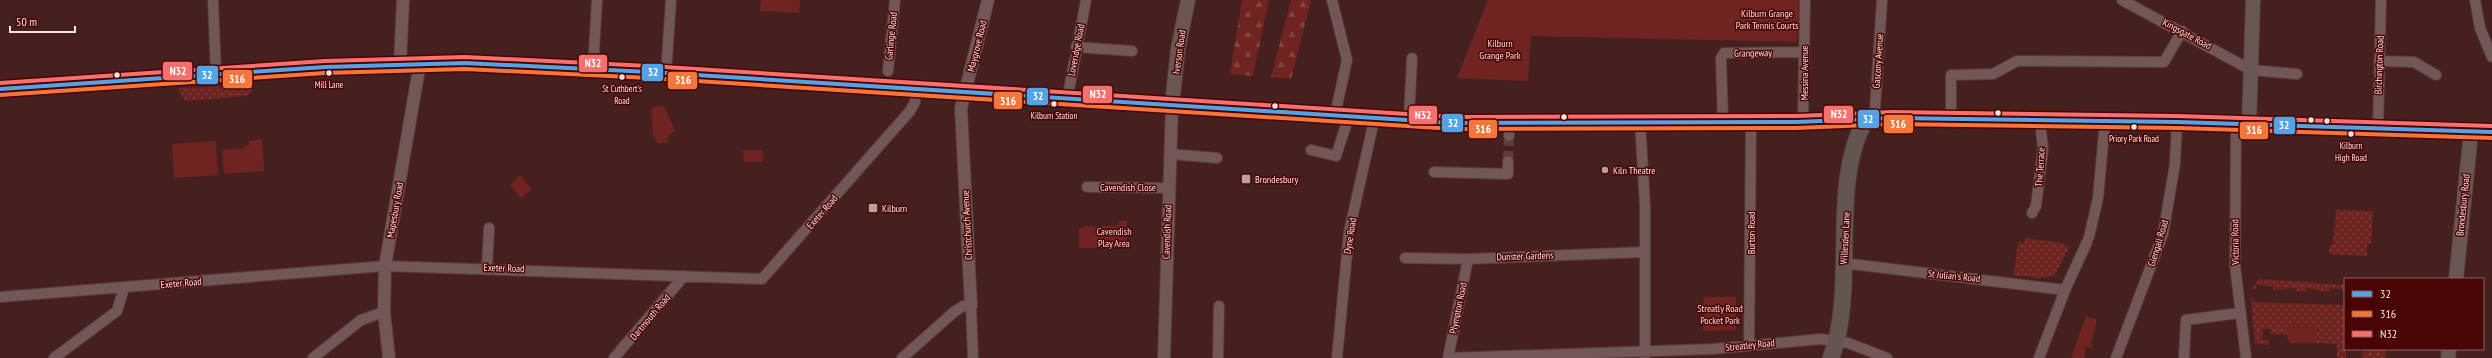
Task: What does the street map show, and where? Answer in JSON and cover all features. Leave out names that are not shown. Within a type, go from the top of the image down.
[{"type":"main road","name":"Iverson Road","points":[[1172,105],[1178,49],[1188,0]]},
{"type":"main road","points":[[2243,125],[2251,70],[2253,0]]},
{"type":"main road","points":[[0,89],[216,74],[420,63],[593,69],[965,92],[1067,100],[1409,118],[1509,129],[1640,121],[1803,122],[1866,119],[1951,119],[2177,122],[2492,132]]},
{"type":"main road","name":"Willesden Lane","points":[[1831,358],[1836,340],[1849,173],[1858,132],[1866,119]]},
{"type":"main road","name":"Brondesbury Road","points":[[2456,278],[2471,132]]},
{"type":"street","points":[[213,0],[216,74]]},
{"type":"street","points":[[400,64],[403,0]]},
{"type":"street","points":[[593,69],[597,0]]},
{"type":"street","points":[[666,74],[671,0]]},
{"type":"street","name":"Garlinge Road","points":[[888,71],[895,0]]},
{"type":"street","name":"Maygrove Road","points":[[965,92],[988,0]]},
{"type":"street","name":"Loveridge Road","points":[[1067,100],[1086,0]]},
{"type":"street","points":[[1311,150],[1336,156],[1342,115],[1347,60],[1332,0]]},
{"type":"street","name":"Messina Avenue","points":[[1803,122],[1805,0]]},
{"type":"street","name":"Gascony Avenue","points":[[1866,119],[1874,109],[1882,0]]},
{"type":"street","name":"Kingsgate Road","points":[[2122,0],[2182,31],[2251,70]]},
{"type":"street","name":"Birchington Road","points":[[2378,129],[2381,0]]},
{"type":"street","points":[[2475,0],[2480,28],[2491,54]]},
{"type":"street","points":[[1951,119],[1951,75],[1993,74],[2017,61],[2164,62],[2182,31]]},
{"type":"street","points":[[1076,47],[1132,51]]},
{"type":"street","name":"Grangeway","points":[[1723,122],[1721,58],[1724,54],[1803,52]]},
{"type":"street","points":[[1409,118],[1412,58]]},
{"type":"street","points":[[2379,61],[2414,62],[2436,75]]},
{"type":"street","name":"Mapesbury Road","points":[[389,358],[384,312],[385,266],[420,63]]},
{"type":"street","points":[[2251,70],[2297,74]]},
{"type":"street","name":"Exeter Road","points":[[0,297],[385,266],[487,268],[762,279],[910,111],[915,102],[916,89]]},
{"type":"street","name":"Christchurch Avenue","points":[[965,92],[961,108],[973,358]]},
{"type":"street","name":"Cavendish Road","points":[[1164,358],[1172,105]]},
{"type":"street","name":"Dyne Road","points":[[1336,358],[1349,232],[1375,116]]},
{"type":"street","name":"The Terrace","points":[[2032,213],[2036,206],[2043,149],[2040,120]]},
{"type":"street","points":[[1640,121],[1645,252],[1645,355]]},
{"type":"street","points":[[2039,358],[2065,290],[2088,239],[2099,192],[2105,121]]},
{"type":"street","name":"Burton Road","points":[[1749,344],[1751,122]]},
{"type":"street","name":"Glengall Road","points":[[2116,358],[2163,234],[2175,164],[2177,122]]},
{"type":"street","name":"Victoria Road","points":[[2243,125],[2235,265],[2239,313],[2246,358]]},
{"type":"street","points":[[1170,154],[1217,158]]},
{"type":"street","points":[[1434,172],[1508,174],[1508,161]]},
{"type":"street","name":"Cavendish Close","points":[[1087,187],[1169,188]]},
{"type":"street","points":[[487,268],[489,228]]},
{"type":"street","name":"Dunster Gardens","points":[[1405,258],[1468,259],[1645,252]]},
{"type":"street","name":"Plympton Road","points":[[1448,358],[1468,259]]},
{"type":"street","name":"St Julian's Road","points":[[1843,263],[2065,290]]},
{"type":"street","name":"Dartmouth Road","points":[[614,358],[684,276]]},
{"type":"street","points":[[54,358],[117,311],[124,288]]},
{"type":"street","points":[[902,358],[954,312],[963,306],[971,306]]},
{"type":"street","points":[[1218,358],[1219,306]]},
{"type":"street","points":[[313,358],[361,320],[384,312]]},
{"type":"street","points":[[2184,358],[2186,320],[2239,313]]},
{"type":"street","name":"Streatley Road","points":[[1448,358],[1645,355],[1714,349],[1749,344],[1821,339],[1836,340],[1887,358]]},
{"type":"green space","points":[[761,0],[800,0],[799,13],[760,11]]},
{"type":"green space","points":[[1242,0],[1269,0],[1253,76],[1230,74]]},
{"type":"green space","points":[[1291,0],[1311,0],[1291,79],[1271,77]]},
{"type":"green space","name":"Kilburn Grange Park","points":[[1488,0],[1799,0],[1797,42],[1531,36],[1528,81],[1457,78]]},
{"type":"green space","points":[[253,85],[251,93],[246,96],[185,101],[178,88]]},
{"type":"green space","points":[[664,106],[675,131],[668,135],[668,142],[658,143],[653,136],[651,108]]},
{"type":"green space","points":[[262,139],[264,171],[224,174],[222,150],[244,148],[244,146],[249,145],[249,141]]},
{"type":"green space","points":[[216,141],[218,175],[174,178],[172,144]]},
{"type":"green space","points":[[743,150],[763,150],[763,162],[744,162]]},
{"type":"green space","points":[[520,175],[532,189],[521,198],[510,185]]},
{"type":"green space","points":[[2336,210],[2373,211],[2371,244],[2367,244],[2367,256],[2329,254],[2330,245],[2333,245]]},
{"type":"green space","name":"Cavendish Play Area","points":[[1119,221],[1127,221],[1127,248],[1079,248],[1079,228],[1084,228],[1084,226],[1118,226]]},
{"type":"green space","points":[[2025,238],[2062,243],[2069,248],[2054,276],[2040,278],[2014,275],[2018,242],[2025,243]]},
{"type":"green space","points":[[2259,279],[2344,285],[2344,292],[2342,292],[2342,289],[2330,288],[2329,292],[2306,288],[2306,291],[2296,291],[2295,288],[2273,290],[2273,286],[2256,285],[2256,289],[2252,289]]},
{"type":"green space","name":"Streatly Road Pocket Park","points":[[1704,297],[1736,297],[1736,330],[1703,331]]},
{"type":"green space","points":[[2253,297],[2253,302],[2344,305],[2344,350],[2346,350],[2346,358],[2337,358],[2337,344],[2317,343],[2317,327],[2287,325],[2286,334],[2270,334],[2271,329],[2263,329],[2262,340],[2269,340],[2269,345],[2255,344],[2251,299]]},
{"type":"green space","points":[[2086,316],[2097,319],[2091,345],[2095,349],[2085,347],[2085,358],[2071,358]]},
{"type":"green space","points":[[2287,325],[2317,327],[2317,343],[2290,343],[2286,334]]},
{"type":"green space","points":[[2363,350],[2386,350],[2385,358],[2362,358]]},
{"type":"tunnel","points":[[1508,161],[1509,136]]},
{"type":"transit line","name":"N32","points":[[0,83],[325,61],[465,57],[649,66],[1454,117],[1797,116],[1892,112],[2177,116],[2492,126]]},
{"type":"transit line","name":"32","points":[[0,89],[325,67],[465,63],[649,72],[1454,123],[1797,122],[1892,118],[2177,122],[2492,132]]},
{"type":"transit line","name":"316","points":[[0,95],[325,73],[465,69],[649,78],[1454,129],[1797,128],[1892,124],[2177,128],[2492,138]]},
{"type":"place","name":"Mill Lane","points":[[329,73]]},
{"type":"place","name":"St Cuthbert's Road","points":[[622,77]]},
{"type":"place","name":"Kilburn Station","points":[[1054,104]]},
{"type":"place","name":"Priory Park Road","points":[[2134,127]]},
{"type":"place","name":"Kilburn High Road","points":[[2351,134]]},
{"type":"place","name":"Kiln Theatre","points":[[1605,170]]},
{"type":"place","name":"Brondesbury","points":[[1246,179]]},
{"type":"place","name":"Kilburn","points":[[873,208]]},
{"type":"park label","name":"Kilburn Grange Park Tennis Courts","points":[[1767,18]]}]
